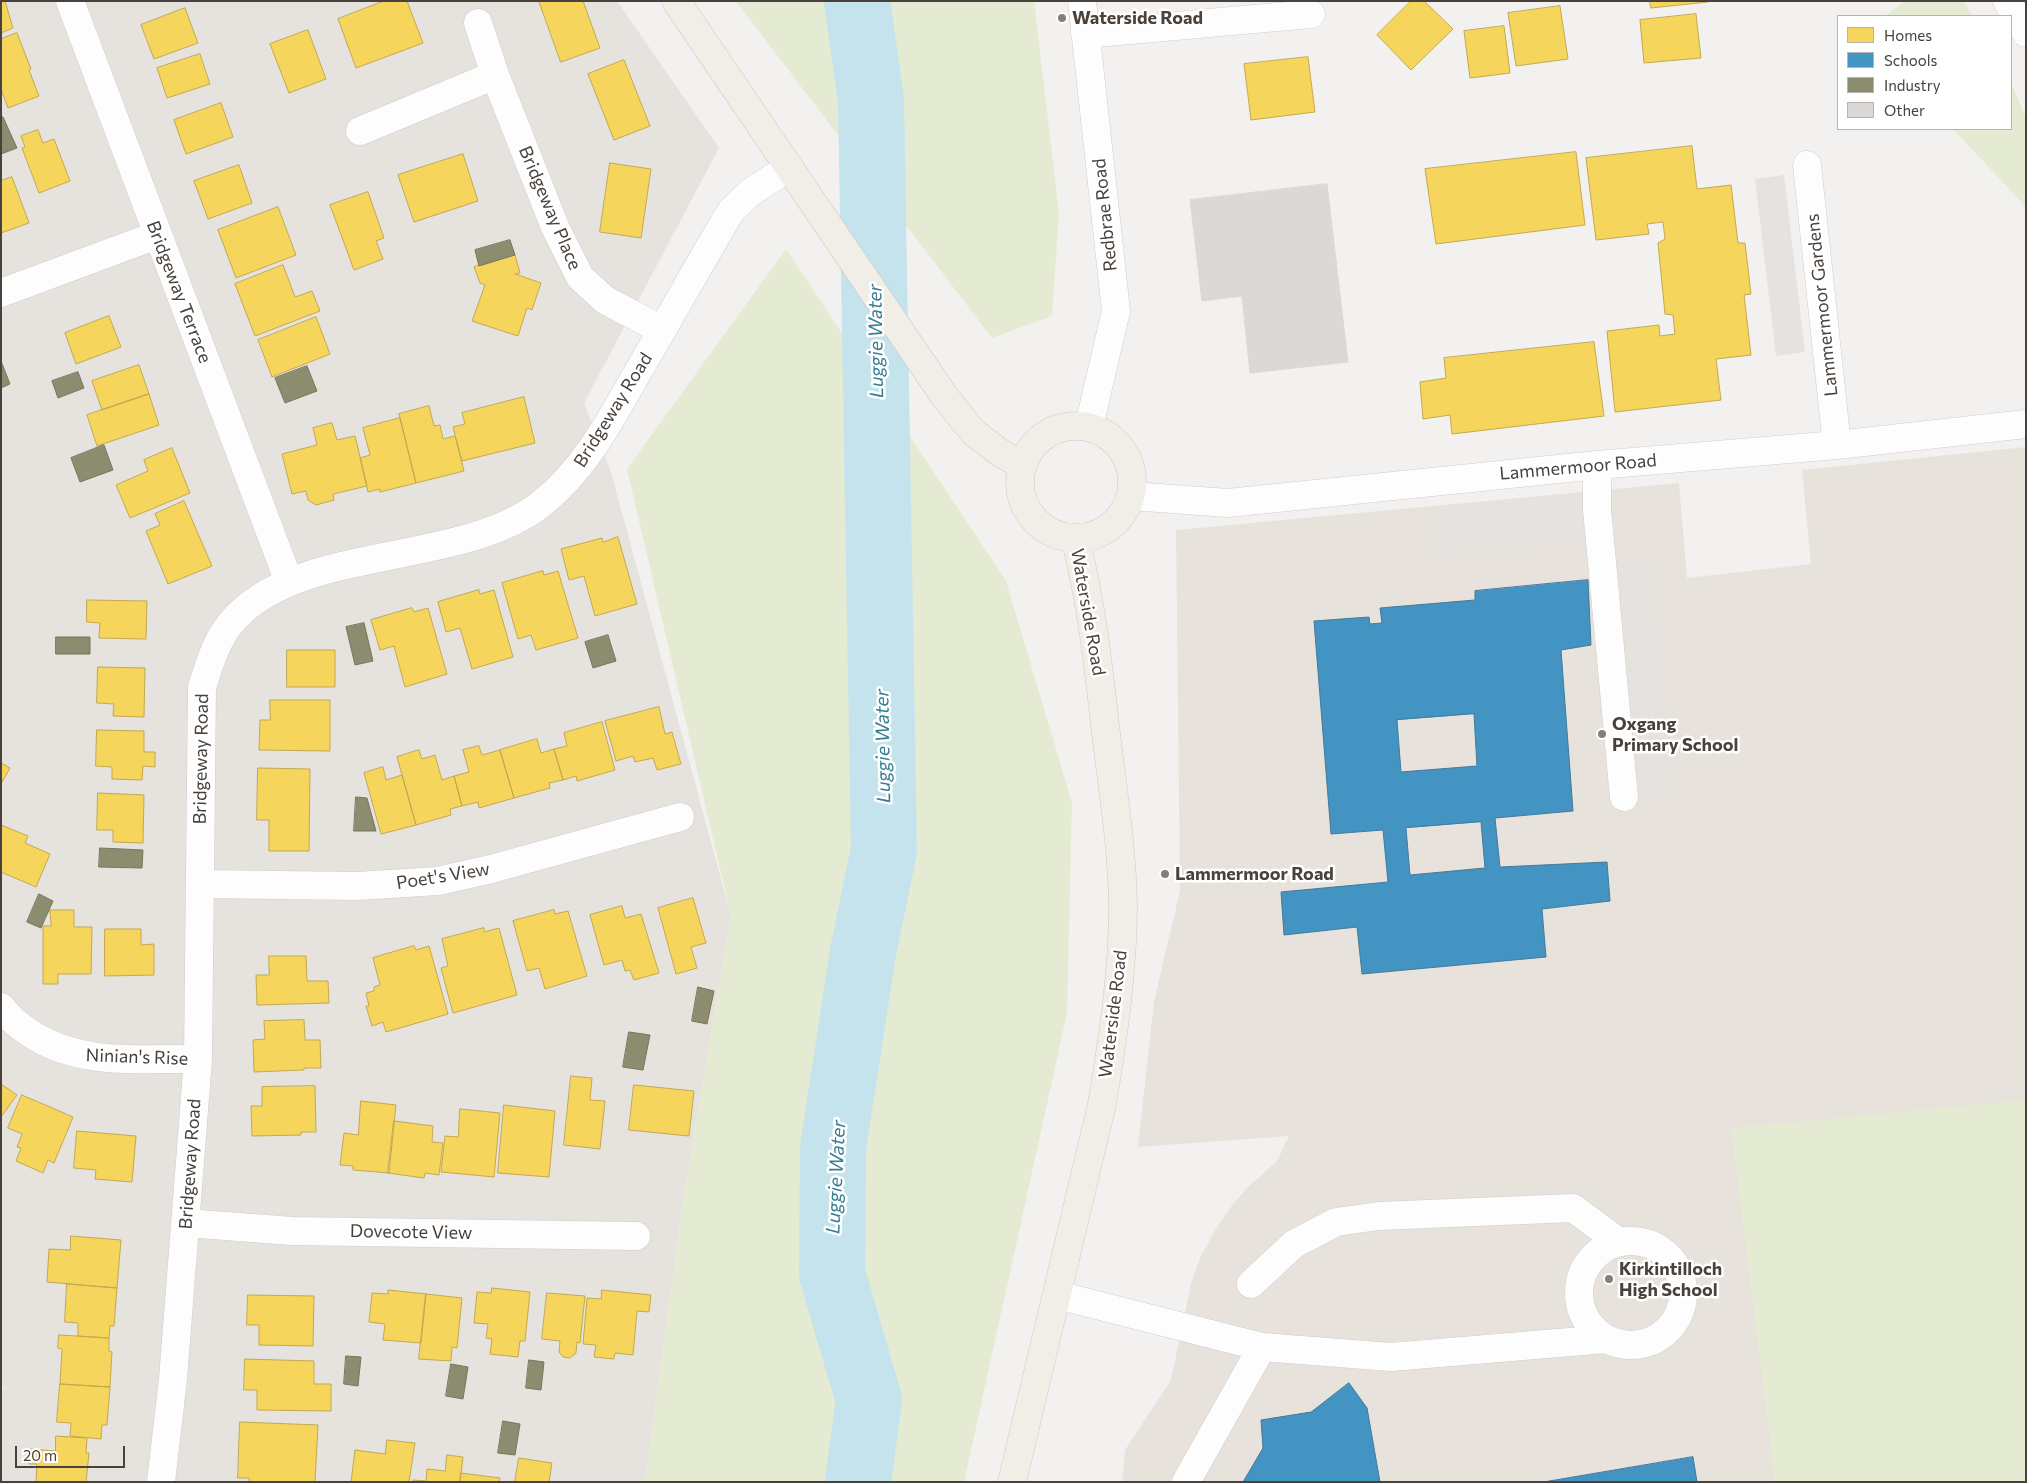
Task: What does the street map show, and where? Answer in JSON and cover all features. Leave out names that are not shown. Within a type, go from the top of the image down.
[{"type":"main road","points":[[676,1],[945,397],[972,432],[1022,466]]},
{"type":"main road","points":[[1064,426],[1089,426],[1111,437],[1124,451],[1130,465],[1131,496],[1123,513],[1112,526],[1094,535],[1076,538],[1059,536],[1033,518],[1023,502],[1020,483],[1022,466],[1025,456],[1041,436],[1064,426]]},
{"type":"main road","name":"Waterside Road","points":[[1012,1482],[1102,1104],[1118,988],[1122,912],[1119,840],[1091,607],[1076,538]]},
{"type":"street","name":"Bridgeway Terrace","points":[[70,1],[289,582]]},
{"type":"street","name":"Redbrae Road","points":[[1082,1],[1116,311],[1089,426]]},
{"type":"street","points":[[2007,1],[2026,33]]},
{"type":"street","points":[[1085,34],[1311,14]]},
{"type":"street","name":"Bridgeway Place","points":[[478,22],[495,75],[554,227],[580,277],[604,300],[662,330]]},
{"type":"street","points":[[360,131],[495,75]]},
{"type":"street","name":"Lammermoor Gardens","points":[[1807,165],[1837,445]]},
{"type":"street","name":"Bridgeway Road","points":[[161,1482],[173,1379],[198,1059],[202,687],[211,659],[223,633],[239,615],[262,596],[289,582],[339,567],[476,537],[508,525],[540,504],[571,477],[603,432],[731,211],[750,192],[789,166]]},
{"type":"street","points":[[1,293],[157,236]]},
{"type":"street","name":"Lammermoor Road","points":[[1131,496],[1228,503],[1597,465],[1837,445],[2026,424]]},
{"type":"street","points":[[1597,465],[1597,509],[1624,797]]},
{"type":"street","name":"Poet's View","points":[[200,884],[357,886],[438,881],[491,869],[680,817]]},
{"type":"street","name":"Ninian's Rise","points":[[1,1007],[22,1029],[50,1045],[75,1054],[103,1058],[198,1059]]},
{"type":"street","points":[[1251,1284],[1294,1244],[1328,1226],[1336,1222],[1380,1216],[1574,1208],[1619,1242]]},
{"type":"street","name":"Dovecote View","points":[[186,1223],[292,1231],[636,1236]]},
{"type":"street","points":[[1619,1242],[1637,1242],[1653,1246],[1666,1256],[1676,1269],[1682,1285],[1682,1302],[1677,1317],[1667,1331],[1654,1340],[1637,1345],[1621,1344],[1606,1339],[1592,1328],[1582,1312],[1578,1295],[1581,1277],[1590,1261],[1603,1249],[1619,1242]]},
{"type":"street","points":[[1057,1295],[1262,1347],[1391,1357],[1606,1339]]},
{"type":"street","points":[[1186,1482],[1262,1347]]},
{"type":"shaded area","points":[[1,1],[617,1],[719,148],[584,403],[611,472],[731,916],[683,1200],[645,1482],[1,1482],[1,1390],[4,1388],[1,1383]]},
{"type":"shaded area","points":[[1784,175],[1805,352],[1776,356],[1755,179]]},
{"type":"shaded area","name":"Oxgang Primary School","points":[[2026,447],[2026,1482],[1122,1482],[1125,1450],[1171,1380],[1191,1284],[1200,1258],[1215,1230],[1233,1204],[1247,1188],[1277,1161],[1289,1136],[1138,1147],[1154,1001],[1180,891],[1176,530],[1679,483],[1687,578],[1811,564],[1802,470]]},
{"type":"shaded area","points":[[1586,495],[1590,538],[1435,554],[1431,511]]},
{"type":"shaded area","points":[[1650,561],[1670,794],[1640,796],[1620,564]]},
{"type":"green space","points":[[736,1],[1034,1],[1059,213],[1052,316],[992,338]]},
{"type":"green space","points":[[1905,1],[1964,1],[1971,15],[1886,15]]},
{"type":"green space","points":[[2012,84],[2026,118],[2026,207],[1954,130],[2012,130]]},
{"type":"green space","points":[[786,249],[1006,581],[1072,803],[1067,1013],[964,1482],[645,1482],[683,1200],[731,916],[627,469]]},
{"type":"green space","points":[[2026,1100],[2026,1482],[1775,1482],[1731,1128]]},
{"type":"building: Homes","points":[[1,1],[5,1],[13,28],[1,33]]},
{"type":"building: Homes","points":[[384,1],[407,1],[423,43],[356,68],[338,19]]},
{"type":"building: Homes","points":[[539,1],[583,1],[600,48],[561,62]]},
{"type":"building: Homes","points":[[1411,1],[1424,1],[1453,29],[1411,70],[1377,35]]},
{"type":"building: Homes","points":[[1650,1],[1708,1],[1708,2],[1651,8]]},
{"type":"building: Homes","points":[[1560,6],[1568,59],[1516,66],[1508,13]]},
{"type":"building: Homes","points":[[185,8],[198,43],[154,59],[141,25]]},
{"type":"building: Homes","points":[[1696,14],[1701,58],[1644,63],[1640,20]]},
{"type":"building: Homes","points":[[1504,26],[1510,73],[1470,78],[1464,31]]},
{"type":"building: Homes","points":[[308,30],[326,79],[289,93],[270,44]]},
{"type":"building: Homes","points":[[17,33],[39,96],[8,108],[1,89],[1,39]]},
{"type":"building: Homes","points":[[200,54],[210,84],[167,98],[157,68]]},
{"type":"building: Homes","points":[[1308,57],[1315,112],[1251,120],[1244,64]]},
{"type":"building: Homes","points":[[624,60],[650,126],[614,140],[588,74]]},
{"type":"building: Homes","points":[[221,103],[233,137],[186,154],[174,120]]},
{"type":"building: Homes","points":[[38,130],[43,143],[54,139],[70,181],[39,193],[22,148],[25,147],[21,136]]},
{"type":"building: Homes","points":[[1692,146],[1697,189],[1731,185],[1738,243],[1745,243],[1751,294],[1744,295],[1751,355],[1716,359],[1721,400],[1615,412],[1607,331],[1659,325],[1660,336],[1675,334],[1673,315],[1665,314],[1658,243],[1665,239],[1663,222],[1647,224],[1649,234],[1596,240],[1586,158]]},
{"type":"building: Homes","points":[[1576,152],[1585,225],[1436,244],[1425,169]]},
{"type":"building: Homes","points":[[463,154],[478,201],[414,222],[398,175]]},
{"type":"building: Homes","points":[[610,163],[651,169],[641,238],[600,232]]},
{"type":"building: Homes","points":[[239,165],[252,203],[208,219],[194,181]]},
{"type":"building: Homes","points":[[12,177],[29,223],[1,233],[1,181]]},
{"type":"building: Homes","points":[[368,192],[384,238],[376,241],[383,259],[354,270],[330,205]]},
{"type":"building: Homes","points":[[278,207],[296,255],[236,278],[218,230]]},
{"type":"building: Homes","points":[[515,255],[520,273],[515,274],[541,283],[532,310],[527,308],[518,336],[472,321],[485,285],[480,283],[474,267]]},
{"type":"building: Homes","points":[[283,265],[295,297],[312,291],[320,311],[255,336],[235,284]]},
{"type":"building: Homes","points":[[109,316],[121,347],[76,364],[65,333]]},
{"type":"building: Homes","points":[[316,317],[330,354],[272,377],[258,340]]},
{"type":"building: Homes","points":[[1594,342],[1604,416],[1452,434],[1450,415],[1423,419],[1420,382],[1446,378],[1444,358]]},
{"type":"building: Homes","points":[[139,365],[149,394],[102,410],[92,381]]},
{"type":"building: Homes","points":[[149,394],[159,425],[97,446],[87,415]]},
{"type":"building: Homes","points":[[524,397],[535,443],[462,461],[453,427],[465,424],[462,413]]},
{"type":"building: Homes","points":[[429,406],[434,426],[440,425],[443,439],[455,436],[464,471],[416,483],[399,414]]},
{"type":"building: Homes","points":[[400,418],[416,483],[380,492],[380,489],[368,492],[360,458],[370,455],[363,428]]},
{"type":"building: Homes","points":[[332,423],[337,440],[355,436],[367,486],[333,494],[334,500],[316,505],[308,500],[306,491],[292,494],[282,454],[317,445],[313,428]]},
{"type":"building: Homes","points":[[172,448],[190,493],[130,518],[116,485],[148,471],[144,460]]},
{"type":"building: Homes","points":[[184,501],[212,566],[168,584],[146,531],[160,525],[155,514]]},
{"type":"building: Homes","points":[[618,537],[637,604],[595,616],[584,576],[569,580],[561,549],[602,538],[603,542]]},
{"type":"building: Homes","points":[[543,571],[544,575],[558,571],[578,638],[536,650],[531,635],[518,639],[502,583]]},
{"type":"building: Homes","points":[[479,590],[480,594],[494,590],[513,657],[472,669],[460,628],[446,632],[438,602]]},
{"type":"building: Homes","points":[[87,600],[147,601],[146,639],[99,638],[100,623],[87,622]]},
{"type":"building: Homes","points":[[412,608],[414,612],[428,608],[447,674],[405,687],[394,646],[380,650],[371,620]]},
{"type":"building: Homes","points":[[287,650],[335,650],[335,687],[287,687]]},
{"type":"building: Homes","points":[[98,667],[145,668],[144,717],[113,716],[114,704],[97,703]]},
{"type":"building: Homes","points":[[270,700],[330,700],[330,751],[259,750],[260,720],[270,720]]},
{"type":"building: Homes","points":[[659,707],[665,734],[672,732],[681,764],[657,770],[653,758],[635,762],[633,756],[616,761],[605,721]]},
{"type":"building: Homes","points":[[602,722],[615,770],[577,781],[576,776],[563,780],[554,749],[567,746],[564,733]]},
{"type":"building: Homes","points":[[97,730],[144,731],[144,752],[155,752],[155,767],[143,766],[142,780],[112,779],[112,767],[96,766]]},
{"type":"building: Homes","points":[[537,739],[541,753],[554,749],[563,780],[549,783],[550,788],[514,798],[500,750]]},
{"type":"building: Homes","points":[[479,746],[482,755],[500,750],[514,798],[479,808],[478,802],[462,806],[454,776],[469,772],[463,750]]},
{"type":"building: Homes","points":[[419,750],[422,759],[435,755],[442,780],[454,776],[462,806],[450,809],[451,815],[416,825],[397,757]]},
{"type":"building: Homes","points":[[1,763],[10,768],[1,784]]},
{"type":"building: Homes","points":[[383,767],[386,780],[402,775],[416,825],[381,834],[364,773]]},
{"type":"building: Homes","points":[[258,768],[310,769],[309,851],[269,851],[269,820],[257,820]]},
{"type":"building: Homes","points":[[98,793],[144,795],[143,843],[113,842],[113,830],[97,830]]},
{"type":"building: Homes","points":[[1,825],[28,836],[25,843],[50,854],[36,887],[1,872]]},
{"type":"building: Homes","points":[[693,898],[706,943],[691,947],[697,968],[676,974],[658,908]]},
{"type":"building: Homes","points":[[622,906],[625,918],[641,914],[659,973],[634,980],[630,970],[625,971],[622,960],[604,965],[590,915]]},
{"type":"building: Homes","points":[[50,910],[74,910],[74,927],[92,927],[91,974],[58,974],[58,984],[43,984],[43,926],[51,926]]},
{"type":"building: Homes","points":[[554,910],[555,914],[568,911],[587,976],[545,989],[539,968],[527,971],[513,921]]},
{"type":"building: Homes","points":[[484,928],[484,932],[499,928],[517,995],[453,1013],[441,968],[448,966],[442,939]]},
{"type":"building: Homes","points":[[105,929],[141,929],[141,945],[154,944],[154,975],[105,976]]},
{"type":"building: Homes","points":[[414,946],[416,950],[429,946],[448,1014],[386,1032],[383,1022],[372,1026],[366,1006],[369,1006],[366,993],[374,991],[374,987],[380,985],[373,958]]},
{"type":"building: Homes","points":[[269,956],[306,956],[307,981],[328,981],[329,1003],[257,1005],[256,975],[269,975]]},
{"type":"building: Homes","points":[[304,1020],[305,1040],[320,1040],[321,1068],[254,1072],[253,1040],[265,1039],[264,1021]]},
{"type":"building: Homes","points":[[571,1076],[592,1078],[590,1100],[605,1101],[600,1149],[564,1145]]},
{"type":"building: Homes","points":[[1,1084],[17,1095],[1,1117]]},
{"type":"building: Homes","points":[[634,1085],[694,1091],[689,1136],[629,1130]]},
{"type":"building: Homes","points":[[315,1086],[316,1132],[301,1132],[301,1135],[252,1136],[251,1106],[262,1106],[262,1087]]},
{"type":"building: Homes","points":[[22,1095],[73,1117],[54,1163],[48,1160],[43,1173],[16,1161],[21,1148],[17,1147],[22,1134],[8,1128]]},
{"type":"building: Homes","points":[[361,1101],[396,1105],[389,1173],[353,1170],[353,1166],[340,1165],[344,1133],[358,1135]]},
{"type":"building: Homes","points":[[504,1105],[555,1111],[549,1177],[498,1173]]},
{"type":"building: Homes","points":[[460,1109],[500,1113],[494,1177],[441,1172],[445,1136],[458,1137]]},
{"type":"building: Homes","points":[[394,1121],[433,1126],[432,1142],[443,1143],[439,1175],[425,1173],[424,1178],[388,1173]]},
{"type":"building: Homes","points":[[77,1131],[136,1136],[132,1182],[95,1179],[96,1170],[74,1168]]},
{"type":"building: Homes","points":[[71,1236],[121,1240],[117,1288],[47,1282],[49,1249],[70,1250]]},
{"type":"building: Homes","points":[[67,1284],[117,1288],[114,1326],[110,1326],[109,1338],[78,1336],[78,1323],[65,1322]]},
{"type":"building: Homes","points":[[492,1288],[530,1292],[525,1341],[520,1341],[518,1357],[490,1354],[492,1339],[486,1338],[488,1324],[474,1323],[477,1292],[491,1293]]},
{"type":"building: Homes","points":[[388,1290],[426,1294],[421,1343],[383,1340],[385,1324],[369,1322],[372,1293],[388,1294]]},
{"type":"building: Homes","points":[[602,1290],[651,1295],[649,1312],[637,1311],[633,1355],[615,1353],[614,1359],[594,1357],[596,1345],[583,1344],[587,1298],[601,1299]]},
{"type":"building: Homes","points":[[547,1293],[585,1296],[580,1343],[577,1342],[576,1353],[570,1358],[563,1357],[559,1352],[560,1341],[542,1339]]},
{"type":"building: Homes","points":[[426,1294],[462,1298],[457,1348],[452,1347],[451,1361],[419,1359]]},
{"type":"building: Homes","points":[[248,1295],[314,1296],[313,1346],[259,1345],[259,1325],[247,1325]]},
{"type":"building: Homes","points":[[59,1335],[109,1338],[109,1351],[112,1352],[110,1387],[60,1384],[62,1349],[58,1348]]},
{"type":"building: Homes","points":[[245,1359],[314,1361],[314,1384],[331,1384],[331,1411],[257,1410],[257,1390],[244,1390]]},
{"type":"building: Homes","points":[[60,1384],[110,1387],[107,1425],[102,1425],[101,1439],[70,1436],[71,1423],[57,1422]]},
{"type":"building: Homes","points":[[240,1422],[318,1425],[315,1482],[249,1482],[249,1478],[238,1478]]},
{"type":"building: Homes","points":[[56,1436],[87,1438],[86,1453],[89,1453],[86,1482],[36,1482],[37,1464],[29,1464],[30,1449],[55,1451]]},
{"type":"building: Homes","points":[[387,1440],[415,1443],[409,1482],[351,1482],[355,1450],[385,1454]]},
{"type":"building: Homes","points":[[447,1455],[463,1457],[460,1482],[413,1482],[413,1480],[426,1481],[427,1469],[445,1471]]},
{"type":"building: Homes","points":[[519,1458],[552,1463],[549,1482],[515,1482]]},
{"type":"building: Homes","points":[[461,1473],[500,1478],[499,1482],[460,1482]]},
{"type":"building: Schools","points":[[1588,580],[1591,645],[1561,650],[1573,811],[1495,818],[1500,867],[1607,862],[1610,901],[1542,909],[1546,957],[1362,974],[1357,927],[1284,935],[1281,892],[1388,882],[1383,830],[1331,834],[1314,621],[1369,617],[1370,624],[1382,623],[1380,608],[1475,600],[1475,591]],"holes":[[[1474,714],[1477,766],[1401,772],[1397,720]],[[1481,822],[1485,868],[1410,875],[1406,828]]]},
{"type":"building: Schools","points":[[1349,1383],[1367,1408],[1380,1482],[1243,1482],[1263,1448],[1261,1420],[1311,1412]]},
{"type":"building: Schools","points":[[1693,1457],[1697,1482],[1544,1482]]},
{"type":"building: Industry","points":[[1,117],[3,117],[17,148],[1,154]]},
{"type":"building: Industry","points":[[510,240],[515,255],[479,266],[475,250]]},
{"type":"building: Industry","points":[[1,361],[10,384],[1,388]]},
{"type":"building: Industry","points":[[307,366],[317,391],[285,403],[275,378]]},
{"type":"building: Industry","points":[[78,372],[84,388],[58,398],[52,381]]},
{"type":"building: Industry","points":[[104,445],[113,470],[80,482],[71,458]]},
{"type":"building: Industry","points":[[364,623],[373,661],[355,665],[346,627]]},
{"type":"building: Industry","points":[[608,635],[616,661],[593,668],[585,642]]},
{"type":"building: Industry","points":[[56,637],[90,637],[90,654],[56,654]]},
{"type":"building: Industry","points":[[356,797],[367,798],[376,831],[354,831]]},
{"type":"building: Industry","points":[[100,848],[143,850],[142,868],[99,867]]},
{"type":"building: Industry","points":[[39,894],[53,901],[41,928],[27,922]]},
{"type":"building: Industry","points":[[698,987],[714,991],[707,1024],[692,1021]]},
{"type":"building: Industry","points":[[629,1032],[650,1035],[643,1070],[623,1067]]},
{"type":"building: Industry","points":[[346,1356],[361,1357],[358,1386],[344,1384]]},
{"type":"building: Industry","points":[[529,1360],[544,1362],[541,1390],[526,1388]]},
{"type":"building: Industry","points":[[451,1364],[468,1367],[463,1399],[446,1396]]},
{"type":"building: Industry","points":[[503,1421],[520,1424],[515,1455],[498,1453]]},
{"type":"building: Other","points":[[1327,184],[1348,362],[1250,373],[1242,296],[1202,301],[1190,200]]},
{"type":"waterway","name":"Luggie Water","points":[[857,1],[871,100],[884,850],[863,952],[833,1148],[832,1274],[869,1400],[858,1482]]},
{"type":"place","name":"Waterside Road","points":[[1062,18]]},
{"type":"place","name":"Oxgang Primary School","points":[[1602,734]]},
{"type":"place","name":"Lammermoor Road","points":[[1165,874]]},
{"type":"place","name":"Kirkintilloch High School","points":[[1609,1279]]}]
